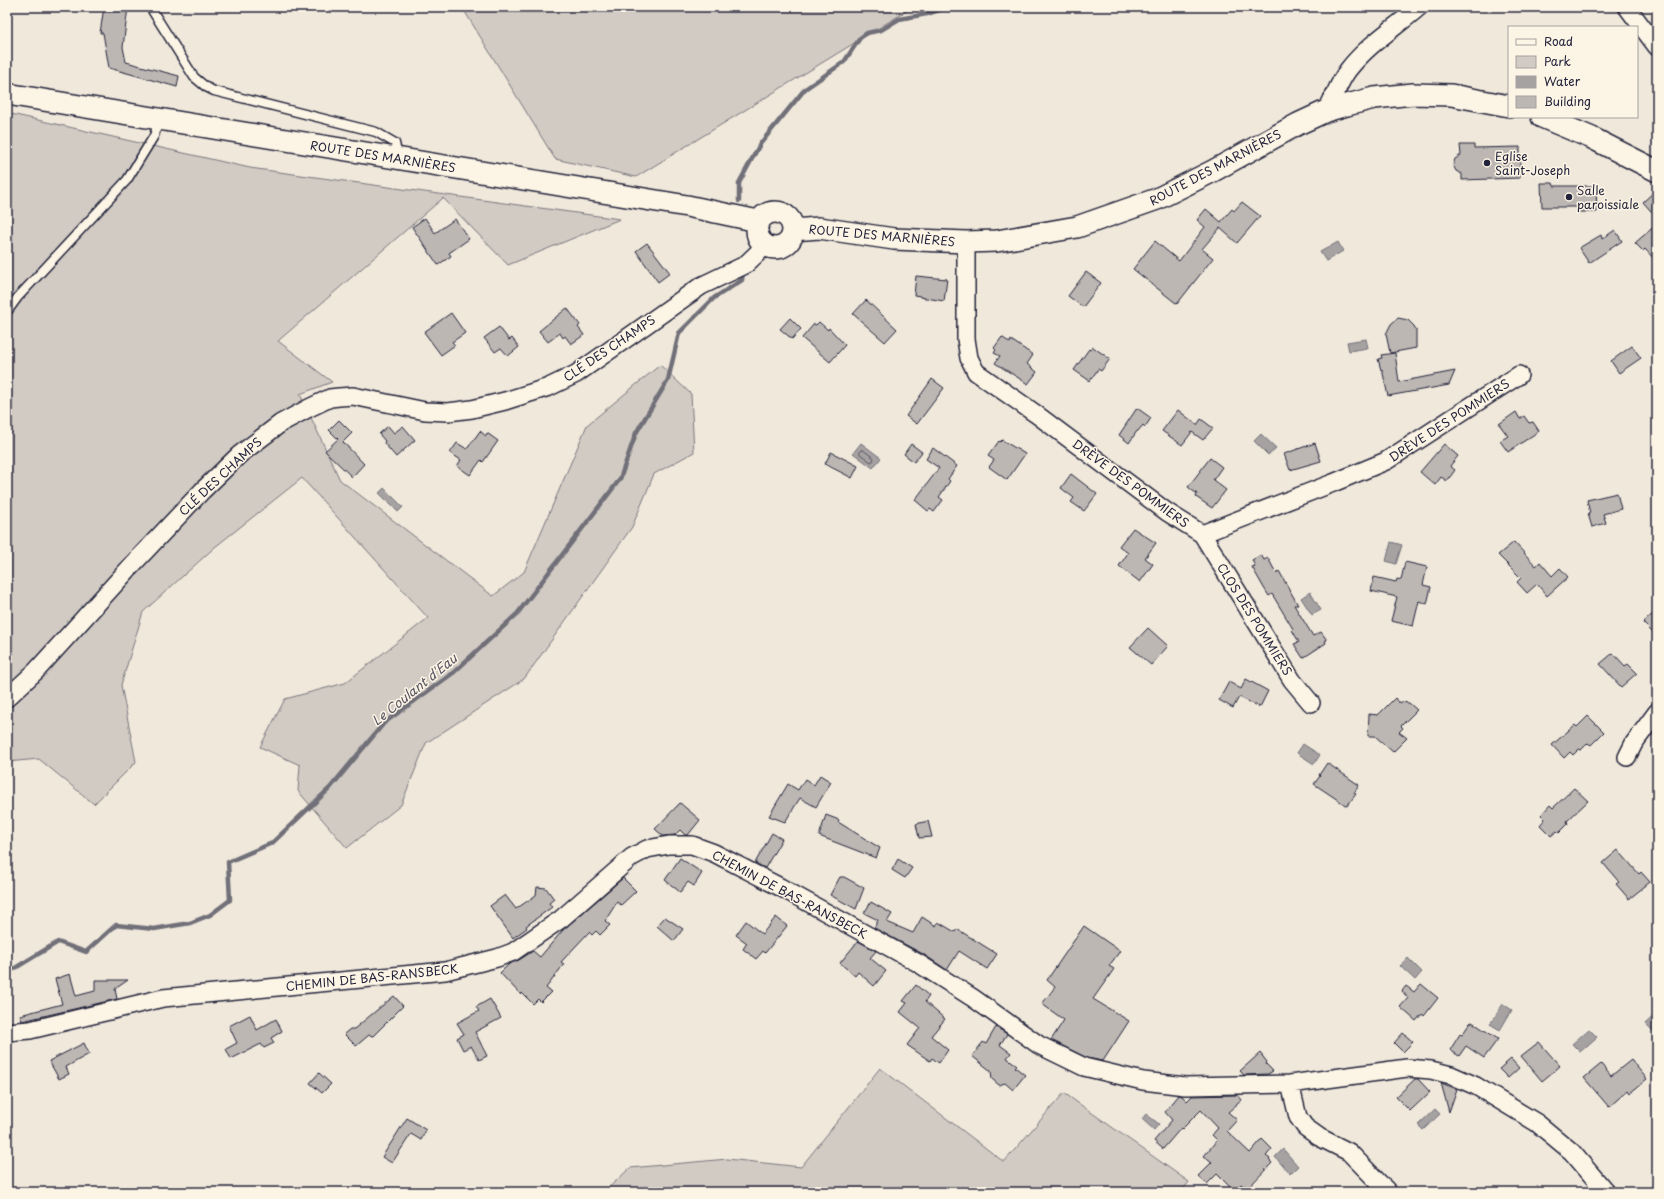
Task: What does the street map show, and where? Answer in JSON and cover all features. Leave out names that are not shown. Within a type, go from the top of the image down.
[{"type":"street","points":[[1326,111],[1346,72],[1354,63],[1378,39],[1419,7]]},
{"type":"street","points":[[1627,7],[1657,47]]},
{"type":"street","name":"ROUTE DES MARNIÈRES","points":[[7,94],[687,206],[758,221],[767,213],[779,212],[792,222],[794,230],[791,239],[784,246],[775,249],[765,246]]},
{"type":"street","name":"ROUTE DES MARNIÈRES","points":[[794,230],[819,228],[894,238],[966,242],[997,241],[1077,228],[1157,199],[1213,171],[1281,132],[1326,111],[1374,98],[1413,94],[1451,95],[1508,106]]},
{"type":"street","points":[[1544,118],[1592,138],[1657,171]]},
{"type":"street","points":[[758,221],[756,228],[757,235],[760,242],[765,246]]},
{"type":"street","name":"DRÈVE DES POMMIERS","points":[[966,242],[967,346],[969,358],[976,372],[1036,414],[1167,512],[1202,534],[1381,463],[1417,442],[1519,375]]},
{"type":"street","name":"CLÉ DES CHAMPS","points":[[7,698],[36,671],[202,491],[239,455],[281,423],[330,398],[353,396],[425,411],[448,412],[472,409],[506,401],[549,387],[576,374],[701,286],[745,265],[765,246]]},
{"type":"street","name":"CLOS DES POMMIERS","points":[[1202,534],[1292,680],[1311,703]]},
{"type":"street","points":[[1627,757],[1634,743],[1657,712]]},
{"type":"street","name":"CHEMIN DE BAS-RANSBECK","points":[[7,1032],[30,1030],[163,998],[445,971],[484,962],[513,952],[561,919],[632,857],[647,849],[669,845],[692,845],[714,853],[780,887],[918,963],[973,998],[1039,1045],[1084,1067],[1164,1084],[1185,1086],[1290,1084],[1407,1068],[1431,1070],[1451,1075],[1476,1086],[1538,1122],[1572,1152],[1606,1192]]},
{"type":"street","points":[[1290,1084],[1298,1117],[1305,1128],[1349,1152],[1388,1192]]},
{"type":"lane","points":[[150,7],[194,77],[206,87],[214,91],[376,132],[395,143],[398,158]]},
{"type":"lane","points":[[7,312],[18,297],[126,180],[154,136],[159,119]]},
{"type":"green space","points":[[462,7],[913,7],[636,177],[555,159]]},
{"type":"green space","points":[[7,113],[250,168],[620,219],[508,265],[443,198],[278,341],[332,382],[300,394],[340,480],[493,596],[524,572],[587,425],[660,365],[691,394],[694,452],[654,474],[632,527],[524,679],[426,743],[401,805],[347,848],[298,791],[300,765],[260,747],[285,699],[345,683],[428,618],[302,478],[215,547],[143,612],[121,685],[136,762],[94,804],[39,759],[7,762]]},
{"type":"green space","points":[[880,1068],[1004,1162],[1064,1093],[1189,1182],[1181,1192],[604,1192],[630,1168],[727,1159],[801,1167]]},
{"type":"water","points":[[1338,242],[1343,251],[1326,261],[1320,252]]},
{"type":"water","points":[[1366,339],[1368,348],[1349,351],[1347,342]]},
{"type":"water","points":[[1261,434],[1276,448],[1268,455],[1254,441]]},
{"type":"water","points":[[861,443],[881,458],[873,468],[853,453]]},
{"type":"water","points":[[384,488],[403,507],[398,512],[379,493]]},
{"type":"water","points":[[1391,542],[1402,545],[1396,564],[1386,561]]},
{"type":"water","points":[[1310,592],[1321,610],[1312,615],[1301,598]]},
{"type":"water","points":[[1303,744],[1320,755],[1314,764],[1297,753]]},
{"type":"water","points":[[1408,958],[1422,972],[1415,980],[1400,966]]},
{"type":"water","points":[[1503,1004],[1512,1010],[1500,1030],[1490,1024]]},
{"type":"water","points":[[1657,1013],[1657,1028],[1653,1032],[1645,1024]]},
{"type":"water","points":[[1589,1029],[1597,1037],[1580,1052],[1572,1044]]},
{"type":"water","points":[[1435,1109],[1440,1114],[1423,1130],[1418,1125]]},
{"type":"water","points":[[1146,1114],[1159,1124],[1154,1130],[1142,1119]]},
{"type":"water","points":[[1283,1149],[1298,1166],[1290,1174],[1275,1157]]},
{"type":"building","points":[[104,7],[128,7],[123,47],[126,62],[179,76],[177,87],[109,68],[103,33],[100,33]]},
{"type":"building","name":"Eglise Saint-Joseph","points":[[1460,145],[1474,145],[1474,148],[1520,147],[1520,178],[1462,180],[1462,174],[1456,171],[1453,165],[1455,159],[1461,155]]},
{"type":"building","name":"Salle paroissiale","points":[[1541,183],[1553,183],[1554,186],[1596,186],[1597,212],[1577,212],[1577,207],[1542,207]]},
{"type":"building","points":[[1657,189],[1657,218],[1643,202]]},
{"type":"building","points":[[1242,202],[1260,216],[1237,243],[1220,228],[1202,249],[1213,258],[1177,304],[1133,269],[1155,241],[1179,261],[1205,227],[1197,220],[1206,209],[1221,222],[1232,209],[1234,211]]},
{"type":"building","points":[[425,218],[435,233],[455,219],[469,239],[449,253],[451,256],[438,265],[412,227]]},
{"type":"building","points":[[1657,224],[1657,262],[1645,249],[1643,251],[1635,243]]},
{"type":"building","points":[[1615,230],[1622,241],[1589,263],[1579,248],[1601,235],[1602,239]]},
{"type":"building","points":[[647,243],[670,273],[658,282],[636,251]]},
{"type":"building","points":[[1086,272],[1101,283],[1083,307],[1068,296]]},
{"type":"building","points":[[916,276],[947,279],[944,301],[914,295]]},
{"type":"building","points":[[866,300],[897,329],[885,342],[853,314]]},
{"type":"building","points":[[567,308],[580,325],[578,327],[584,335],[571,344],[565,336],[563,338],[560,333],[548,342],[539,331]]},
{"type":"building","points":[[451,313],[465,333],[452,342],[455,345],[441,355],[424,332]]},
{"type":"building","points":[[790,318],[801,329],[792,339],[780,329]]},
{"type":"building","points":[[1398,318],[1408,320],[1414,326],[1416,330],[1416,348],[1390,353],[1386,334],[1391,324]]},
{"type":"building","points":[[819,322],[828,330],[829,328],[845,345],[830,362],[802,338],[814,324],[816,325]]},
{"type":"building","points":[[499,327],[509,340],[512,338],[519,347],[508,356],[501,348],[495,352],[484,338]]},
{"type":"building","points":[[1002,337],[1010,343],[1011,340],[1033,355],[1027,364],[1037,372],[1028,384],[995,363],[1000,356],[994,353],[996,350],[994,348]]},
{"type":"building","points":[[1632,346],[1641,358],[1619,373],[1611,361]]},
{"type":"building","points":[[1093,347],[1110,359],[1101,371],[1098,369],[1090,381],[1074,370],[1089,349],[1090,350]]},
{"type":"building","points":[[1395,353],[1399,382],[1455,371],[1449,385],[1388,396],[1382,369],[1381,370],[1378,359],[1382,358],[1381,355]]},
{"type":"building","points":[[932,379],[944,388],[917,424],[906,416]]},
{"type":"building","points":[[1137,408],[1151,418],[1145,427],[1143,425],[1137,431],[1129,443],[1119,435]]},
{"type":"building","points":[[1178,410],[1197,425],[1201,419],[1213,428],[1203,440],[1192,432],[1182,445],[1162,431]]},
{"type":"building","points":[[1516,412],[1520,419],[1524,416],[1529,423],[1533,422],[1539,431],[1508,452],[1500,441],[1508,436],[1499,424]]},
{"type":"building","points":[[339,420],[352,433],[343,442],[364,464],[352,477],[325,451],[338,439],[329,430]]},
{"type":"building","points":[[388,426],[394,433],[403,426],[415,440],[396,457],[384,443],[385,441],[379,434]]},
{"type":"building","points":[[480,431],[486,436],[487,433],[498,441],[483,462],[481,460],[470,475],[457,466],[461,460],[450,453],[457,443],[467,449]]},
{"type":"building","points":[[1002,440],[1025,454],[1007,480],[989,467],[994,460],[988,456],[999,441],[1000,442]]},
{"type":"building","points":[[1315,443],[1321,461],[1290,470],[1284,454]]},
{"type":"building","points":[[911,444],[922,452],[914,462],[904,454]]},
{"type":"building","points":[[1444,444],[1458,456],[1450,466],[1455,470],[1447,481],[1441,477],[1435,485],[1420,472]]},
{"type":"building","points":[[933,448],[957,466],[948,479],[950,481],[939,497],[943,500],[934,512],[930,509],[928,511],[915,500],[939,468],[926,459]]},
{"type":"building","points":[[831,452],[858,466],[852,478],[825,464]]},
{"type":"building","points":[[1210,458],[1222,467],[1213,480],[1226,490],[1212,508],[1196,497],[1197,494],[1188,487]]},
{"type":"building","points":[[1071,474],[1097,494],[1084,511],[1071,502],[1074,498],[1061,488]]},
{"type":"building","points":[[1617,493],[1621,509],[1603,514],[1606,523],[1592,527],[1588,514],[1590,513],[1587,500]]},
{"type":"building","points":[[1133,528],[1156,543],[1145,558],[1153,564],[1140,582],[1119,566],[1128,553],[1119,546]]},
{"type":"building","points":[[1514,542],[1536,566],[1540,562],[1552,576],[1560,568],[1568,577],[1547,596],[1537,584],[1527,593],[1517,582],[1521,578],[1498,555]]},
{"type":"building","points":[[1261,555],[1264,560],[1268,558],[1276,573],[1279,571],[1298,605],[1294,605],[1313,636],[1321,632],[1327,640],[1325,641],[1326,643],[1303,658],[1294,644],[1299,642],[1292,630],[1293,629],[1272,594],[1269,596],[1252,567],[1255,566],[1252,560]]},
{"type":"building","points":[[1405,562],[1427,567],[1423,585],[1431,587],[1427,604],[1419,601],[1413,626],[1391,621],[1397,597],[1371,591],[1374,577],[1396,582],[1397,579],[1401,580]]},
{"type":"building","points":[[1657,610],[1657,637],[1643,623]]},
{"type":"building","points":[[1148,628],[1168,646],[1151,665],[1130,647]]},
{"type":"building","points":[[1613,653],[1625,666],[1628,664],[1637,673],[1621,687],[1600,664]]},
{"type":"building","points":[[1246,679],[1268,691],[1260,707],[1239,697],[1233,708],[1219,700],[1229,682],[1241,689]]},
{"type":"building","points":[[1395,698],[1398,702],[1409,703],[1417,710],[1401,726],[1403,728],[1399,732],[1407,738],[1393,752],[1375,736],[1368,736],[1369,714],[1378,715]]},
{"type":"building","points":[[1588,716],[1604,732],[1591,745],[1588,743],[1573,755],[1570,752],[1564,758],[1552,745],[1575,725],[1577,727]]},
{"type":"building","points":[[1327,763],[1359,785],[1354,793],[1356,794],[1347,806],[1314,784]]},
{"type":"building","points":[[820,775],[831,782],[816,807],[800,798],[785,822],[769,816],[788,784],[798,790],[805,779],[814,785]]},
{"type":"building","points":[[1574,788],[1588,801],[1567,821],[1568,824],[1559,833],[1557,831],[1551,836],[1540,825],[1545,819],[1541,815],[1550,805],[1553,808]]},
{"type":"building","points":[[680,803],[700,820],[688,835],[685,835],[680,830],[675,835],[663,836],[655,829]]},
{"type":"building","points":[[826,815],[839,820],[838,822],[880,848],[876,858],[819,836]]},
{"type":"building","points":[[928,821],[932,837],[919,838],[916,824]]},
{"type":"building","points":[[772,833],[782,839],[765,868],[755,863]]},
{"type":"building","points":[[1618,850],[1639,874],[1641,872],[1650,882],[1629,899],[1616,884],[1619,882],[1603,863]]},
{"type":"building","points":[[680,858],[702,873],[694,886],[688,882],[680,892],[665,880]]},
{"type":"building","points":[[898,859],[912,868],[905,878],[892,870]]},
{"type":"building","points":[[840,877],[844,877],[864,888],[856,909],[830,895]]},
{"type":"building","points":[[623,878],[636,891],[621,905],[617,902],[605,921],[610,925],[600,935],[596,931],[592,935],[589,932],[561,962],[564,964],[546,988],[551,992],[541,1002],[538,999],[533,1004],[522,993],[521,995],[500,973],[509,964],[519,960],[533,951],[540,957],[563,930]]},
{"type":"building","points":[[537,887],[546,888],[554,899],[549,903],[552,907],[526,926],[527,928],[513,938],[490,906],[505,895],[516,909],[536,895]]},
{"type":"building","points":[[871,902],[892,914],[887,922],[913,933],[922,917],[936,926],[938,922],[955,932],[957,929],[997,954],[987,969],[959,951],[947,970],[923,954],[874,928],[878,920],[864,913]]},
{"type":"building","points":[[665,917],[683,929],[674,941],[657,926]]},
{"type":"building","points":[[776,917],[787,926],[765,953],[763,951],[756,959],[743,949],[747,943],[736,935],[746,921],[762,934]]},
{"type":"building","points":[[1084,926],[1120,951],[1109,966],[1114,969],[1093,999],[1129,1021],[1103,1061],[1087,1058],[1051,1040],[1064,1020],[1042,1004],[1055,987],[1047,980]]},
{"type":"building","points":[[858,941],[876,951],[870,958],[886,971],[874,986],[858,972],[855,976],[840,963]]},
{"type":"building","points":[[70,974],[76,996],[95,991],[95,980],[128,980],[115,989],[117,999],[22,1021],[20,1015],[62,1004],[55,979]]},
{"type":"building","points":[[1421,984],[1438,998],[1424,1016],[1422,1014],[1416,1021],[1400,1007],[1408,998],[1402,991],[1406,986],[1414,992]]},
{"type":"building","points":[[916,985],[929,996],[925,1002],[945,1019],[931,1036],[948,1050],[939,1063],[932,1058],[930,1061],[907,1045],[920,1028],[900,1012],[907,1003],[903,1001]]},
{"type":"building","points":[[394,996],[403,1006],[373,1036],[369,1035],[356,1046],[344,1034],[350,1029],[354,1029]]},
{"type":"building","points":[[490,999],[501,1018],[475,1032],[487,1056],[479,1060],[471,1046],[463,1050],[457,1038],[464,1034],[457,1023],[479,1011],[476,1007]]},
{"type":"building","points":[[250,1015],[257,1030],[276,1019],[282,1031],[271,1038],[274,1043],[264,1048],[261,1044],[231,1059],[226,1049],[237,1043],[229,1026]]},
{"type":"building","points":[[1472,1022],[1498,1039],[1484,1058],[1466,1046],[1459,1056],[1450,1050],[1460,1034],[1462,1035]]},
{"type":"building","points":[[996,1027],[1007,1034],[1000,1045],[1011,1053],[1007,1058],[1017,1065],[1015,1067],[1025,1075],[1013,1090],[1005,1083],[999,1085],[992,1079],[991,1071],[972,1056],[983,1042],[986,1044]]},
{"type":"building","points":[[1403,1033],[1413,1042],[1403,1052],[1394,1043]]},
{"type":"building","points":[[1539,1042],[1560,1066],[1542,1081],[1521,1056]]},
{"type":"building","points":[[84,1043],[89,1054],[66,1067],[69,1074],[59,1079],[49,1061]]},
{"type":"building","points":[[1260,1053],[1267,1062],[1266,1064],[1273,1071],[1268,1074],[1244,1075],[1240,1071]]},
{"type":"building","points":[[1511,1059],[1519,1068],[1508,1078],[1499,1069]]},
{"type":"building","points":[[1631,1060],[1647,1079],[1630,1093],[1628,1090],[1609,1107],[1584,1078],[1601,1064],[1611,1076]]},
{"type":"building","points":[[319,1073],[331,1084],[322,1093],[310,1083]]},
{"type":"building","points":[[1415,1079],[1418,1079],[1430,1092],[1410,1111],[1396,1097]]},
{"type":"building","points":[[1441,1083],[1457,1089],[1449,1112]]},
{"type":"building","points":[[1179,1095],[1187,1101],[1192,1096],[1238,1095],[1242,1100],[1228,1112],[1237,1120],[1227,1131],[1250,1153],[1262,1139],[1272,1149],[1266,1156],[1272,1163],[1247,1189],[1241,1184],[1234,1191],[1217,1174],[1207,1184],[1198,1176],[1212,1162],[1204,1156],[1217,1140],[1212,1135],[1218,1128],[1201,1110],[1182,1129],[1181,1128],[1163,1149],[1154,1141],[1172,1120],[1165,1112]]},
{"type":"building","points":[[407,1118],[426,1130],[421,1140],[411,1134],[392,1163],[382,1157]]},
{"type":"waterway","name":"Le Coulant d'Eau","points":[[739,201],[739,183],[760,144],[805,89],[844,62],[860,38],[867,33],[881,30],[899,19],[927,14],[948,7]]},
{"type":"waterway","name":"Le Coulant d'Eau","points":[[7,973],[58,942],[86,952],[116,925],[154,929],[190,923],[210,915],[230,900],[228,862],[272,843],[330,788],[384,723],[453,673],[517,614],[620,479],[636,433],[668,380],[679,333],[714,298],[742,280],[743,272]]},
{"type":"place","name":"Eglise Saint-Joseph","points":[[1487,163]]},
{"type":"place","name":"Salle paroissiale","points":[[1569,197]]}]
